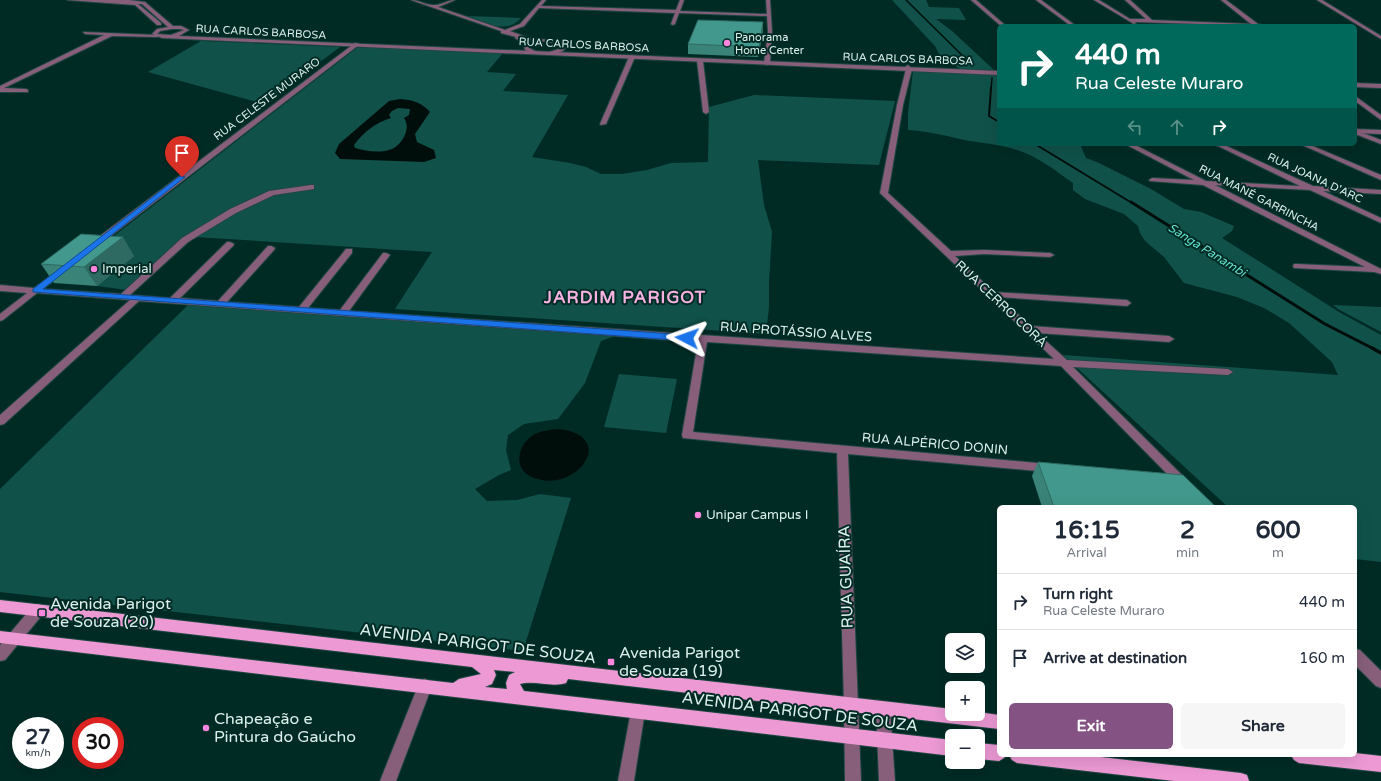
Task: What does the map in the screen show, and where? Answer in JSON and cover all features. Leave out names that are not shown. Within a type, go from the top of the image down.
[{"type":"main road","name":"AVENIDA PARIGOT DE SOUZA","points":[[0,606],[997,722]]},
{"type":"main road","points":[[0,613],[35,610]]},
{"type":"main road","name":"AVENIDA PARIGOT DE SOUZA","points":[[7,638],[520,696],[945,747]]},
{"type":"main road","points":[[426,686],[458,686],[487,679],[489,675],[485,668],[476,662]]},
{"type":"main road","points":[[520,696],[514,691],[512,685],[514,680],[519,677],[526,676],[575,679],[611,678]]},
{"type":"main road","points":[[985,751],[997,753]]},
{"type":"main road","points":[[1034,757],[1241,781]]},
{"type":"main road","points":[[1317,757],[1381,764]]},
{"type":"street","points":[[68,0],[94,0],[136,4],[164,29]]},
{"type":"street","name":"RUA CARLOS BARBOSA","points":[[118,0],[143,3],[152,9],[172,28]]},
{"type":"street","points":[[429,7],[442,0]]},
{"type":"street","points":[[429,7],[453,0]]},
{"type":"street","points":[[500,31],[519,22],[539,0]]},
{"type":"street","points":[[500,31],[522,25],[544,0]]},
{"type":"street","points":[[673,24],[682,0]]},
{"type":"street","points":[[767,62],[770,32],[768,0]]},
{"type":"street","points":[[973,0],[1002,24]]},
{"type":"street","points":[[1038,0],[1071,24]]},
{"type":"street","points":[[1096,0],[1135,24]]},
{"type":"street","points":[[1104,0],[1142,24]]},
{"type":"street","points":[[1127,0],[1154,23]]},
{"type":"street","points":[[1132,0],[1154,23]]},
{"type":"street","points":[[1223,0],[1254,24]]},
{"type":"street","points":[[1312,0],[1350,24]]},
{"type":"street","points":[[1319,0],[1381,38]]},
{"type":"street","points":[[1369,0],[1381,0]]},
{"type":"street","points":[[411,1],[500,31],[528,38],[558,42],[563,48],[551,53]]},
{"type":"street","points":[[538,7],[769,15]]},
{"type":"street","points":[[143,11],[152,9]]},
{"type":"street","points":[[1128,20],[1154,23],[1188,24]]},
{"type":"street","name":"RUA CARLOS BARBOSA","points":[[156,35],[164,29],[172,28],[185,28],[187,29],[186,32]]},
{"type":"street","points":[[1357,28],[1381,30]]},
{"type":"street","points":[[1357,29],[1381,43]]},
{"type":"street","points":[[500,31],[523,41],[527,47],[534,52]]},
{"type":"street","name":"RUA CARLOS BARBOSA","points":[[169,36],[186,32],[200,37],[352,45]]},
{"type":"street","name":"RUA CARLOS BARBOSA","points":[[85,33],[767,62]]},
{"type":"street","points":[[0,89],[111,34]]},
{"type":"street","name":"RUA CELESTE MURARO","points":[[90,245],[352,45]]},
{"type":"street","name":"RUA CARLOS BARBOSA","points":[[443,48],[563,48],[576,52],[767,62],[997,71]]},
{"type":"street","points":[[603,124],[632,57]]},
{"type":"street","points":[[700,60],[706,112]]},
{"type":"street","name":"RUA CERRO CORÁ","points":[[908,68],[884,193],[1064,363],[1191,490]]},
{"type":"street","points":[[1357,84],[1381,85]]},
{"type":"street","points":[[0,89],[26,91]]},
{"type":"street","points":[[1357,100],[1381,118]]},
{"type":"street","points":[[1357,131],[1381,132]]},
{"type":"street","points":[[1357,132],[1381,142]]},
{"type":"street","name":"RUA MANÉ GARRINCHA","points":[[1132,146],[1380,271]]},
{"type":"street","name":"RUA JOANA D'ARC","points":[[1221,146],[1381,221]]},
{"type":"street","points":[[1308,146],[1381,178]]},
{"type":"street","points":[[1152,180],[1381,192]]},
{"type":"street","points":[[123,297],[185,240],[233,211],[272,193],[311,187]]},
{"type":"street","points":[[172,301],[230,244]]},
{"type":"street","points":[[218,305],[271,248]]},
{"type":"street","points":[[300,310],[349,251]]},
{"type":"street","points":[[948,254],[984,252],[1050,255]]},
{"type":"street","points":[[343,312],[386,255]]},
{"type":"street","points":[[0,310],[31,290],[65,264]]},
{"type":"street","points":[[1297,266],[1380,271]]},
{"type":"street","name":"RUA PROTÁSSIO ALVES","points":[[0,288],[703,339],[1064,363],[1228,372]]},
{"type":"street","points":[[0,318],[31,290]]},
{"type":"street","points":[[990,294],[1127,303]]},
{"type":"street","points":[[0,421],[136,299]]},
{"type":"street","points":[[1027,329],[1169,339]]},
{"type":"street","name":"RUA ALPÉRICO DONIN","points":[[703,339],[687,435],[1062,469]]},
{"type":"street","name":"RUA GUAÍRA","points":[[842,450],[852,736]]},
{"type":"street","points":[[1164,478],[1180,479]]},
{"type":"street","points":[[0,655],[7,638],[35,610]]},
{"type":"street","points":[[1357,657],[1381,681]]},
{"type":"street","points":[[388,781],[426,686]]},
{"type":"street","points":[[883,709],[887,781]]},
{"type":"street","points":[[626,781],[638,711]]},
{"type":"street","points":[[852,736],[853,781]]},
{"type":"shaded area","points":[[892,0],[926,0],[929,7],[959,8],[966,20],[936,19],[952,31],[994,70],[960,69],[940,56],[935,46]]},
{"type":"shaded area","points":[[467,16],[521,18],[509,26],[495,26]]},
{"type":"shaded area","points":[[201,41],[340,47],[264,104],[148,72]]},
{"type":"shaded area","points":[[358,47],[503,53],[487,72],[516,74],[503,91],[568,95],[532,157],[570,163],[586,167],[601,174],[622,174],[647,170],[671,163],[708,162],[709,107],[754,95],[895,101],[879,165],[758,160],[764,205],[772,232],[769,307],[766,334],[395,309],[432,252],[195,237],[135,291],[97,286],[133,256],[92,253]]},
{"type":"shaded area","points":[[913,71],[997,74],[997,145],[928,132],[908,130],[908,113]]},
{"type":"shaded area","points":[[400,99],[413,101],[420,104],[430,112],[415,134],[417,142],[434,150],[436,158],[424,162],[340,159],[335,153],[339,144],[389,101]],"holes":[[[398,108],[410,109],[409,115],[404,118],[407,127],[406,132],[398,145],[385,151],[367,151],[355,148],[354,145],[366,132],[380,122],[391,118],[389,115],[392,111]]]},
{"type":"shaded area","points":[[1003,146],[1081,146],[1086,158],[1151,189],[1184,209],[1201,212],[1234,226],[1232,231],[1222,238],[1339,312],[1381,335],[1381,562],[1357,559],[1357,505],[1226,505],[1063,355],[1338,375],[1332,362],[1289,323],[1264,308],[1237,297],[1184,283],[1164,257],[1145,241],[1138,226],[1124,214],[1085,199],[1073,190],[1073,183],[1039,160],[1017,150]]},
{"type":"shaded area","points":[[188,305],[615,336],[601,341],[585,383],[558,419],[524,424],[508,435],[506,450],[511,470],[475,489],[487,501],[517,500],[540,494],[571,498],[523,651],[0,592],[0,489]]},
{"type":"shaded area","points":[[1333,305],[1381,307],[1381,332],[1338,309]]},
{"type":"shaded area","points":[[619,374],[677,379],[666,433],[604,427]]},
{"type":"shaded area","points":[[557,429],[576,433],[586,441],[589,451],[585,461],[577,471],[565,478],[550,481],[534,478],[522,469],[519,458],[520,451],[523,445],[533,435],[544,431]]},
{"type":"building","points":[[698,20],[763,22],[759,47],[688,44]]},
{"type":"building","points":[[81,234],[123,237],[84,267],[41,264]]},
{"type":"building","points":[[1038,462],[1183,475],[1214,505],[1053,505]]},
{"type":"waterway","name":"Sanga Panambi","points":[[906,0],[971,64]]},
{"type":"waterway","name":"Sanga Panambi","points":[[991,89],[992,78]]},
{"type":"waterway","name":"Sanga Panambi","points":[[991,88],[989,116],[997,121]]},
{"type":"waterway","name":"Sanga Panambi","points":[[1038,146],[1132,203]]},
{"type":"waterway","name":"Sanga Panambi","points":[[1131,202],[1325,324],[1374,349]]},
{"type":"waterway","name":"Sanga Panambi","points":[[1372,348],[1381,353]]},
{"type":"place","name":"Panorama Home Center","points":[[727,43]]},
{"type":"place","name":"Imperial","points":[[94,269]]},
{"type":"place","name":"Unipar Campus I","points":[[698,515]]},
{"type":"place","name":"Avenida Parigot de Souza (20)","points":[[42,613]]},
{"type":"place","name":"Avenida Parigot de Souza (19)","points":[[611,662]]},
{"type":"place","name":"Chapeação e Pintura do Gaúcho","points":[[206,728]]},
{"type":"district","name":"JARDIM PARIGOT","points":[[625,297]]},
{"type":"route","points":[[182,177],[36,290],[136,299],[343,312],[687,338]]}]
